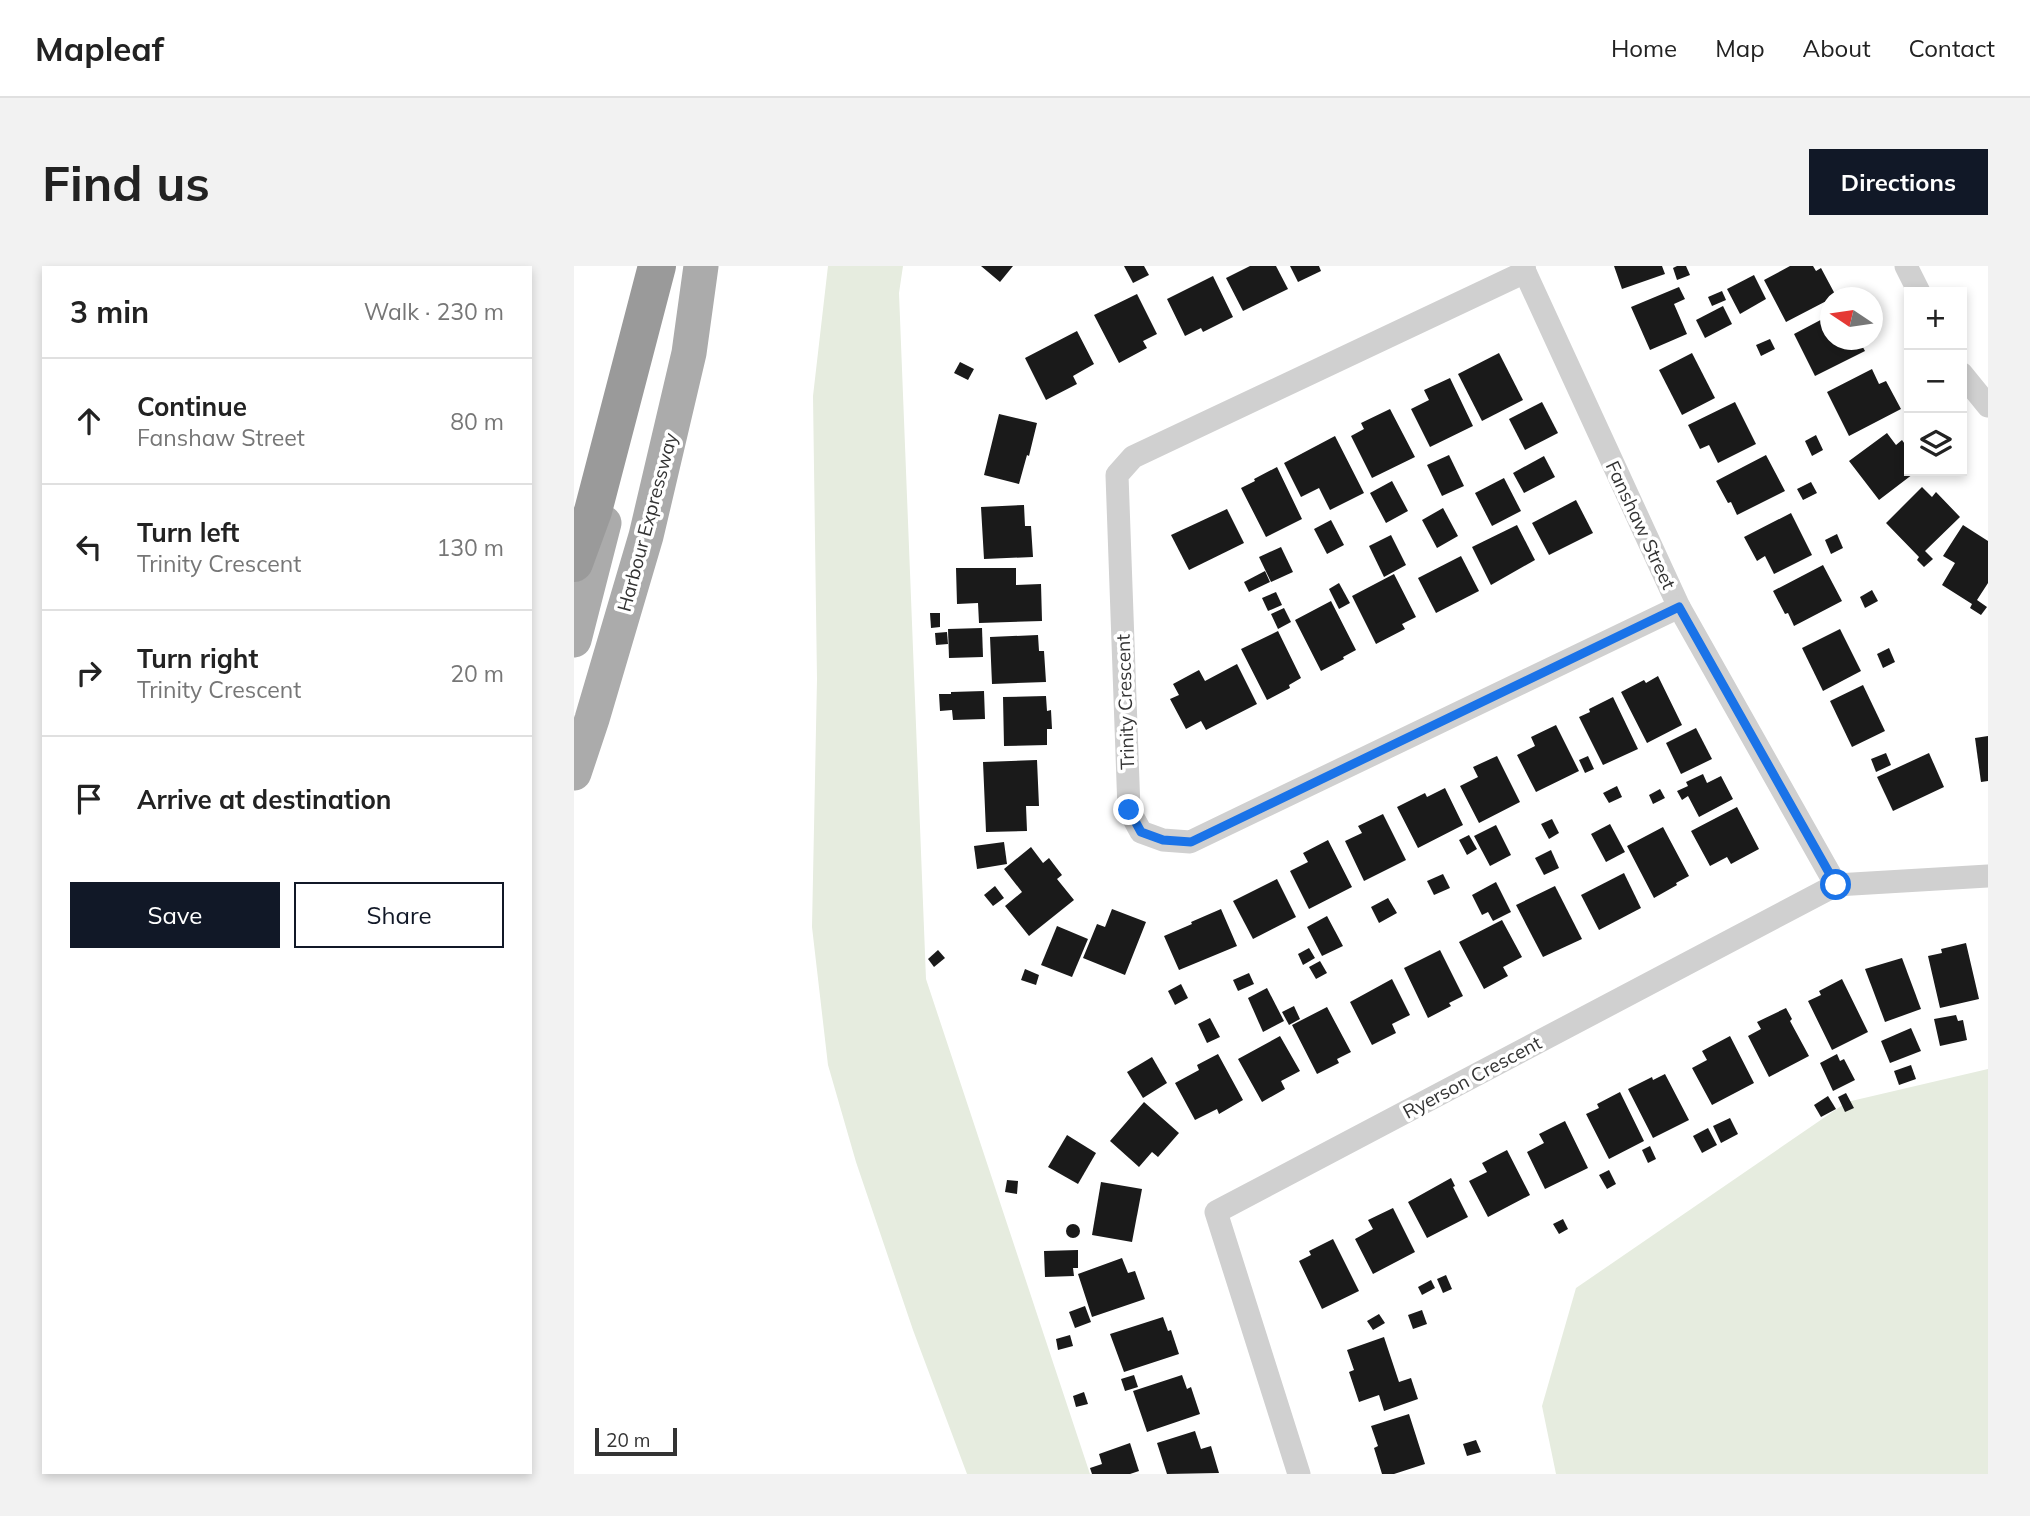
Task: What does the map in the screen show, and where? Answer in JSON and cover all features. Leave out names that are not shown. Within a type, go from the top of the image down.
[{"type":"highway","points":[[574,563],[593,511],[658,266]]},
{"type":"main road","points":[[574,639],[629,428],[658,266]]},
{"type":"main road","name":"Harbour Expressway","points":[[574,773],[646,536],[689,353],[701,266]]},
{"type":"street","points":[[1906,266],[1916,287]]},
{"type":"street","name":"Fanshaw Street","points":[[1525,269],[1679,607],[1836,885]]},
{"type":"street","name":"Trinity Crescent","points":[[1525,269],[1133,457],[1118,475],[1129,810],[1141,832],[1163,840],[1191,842],[1679,607]]},
{"type":"street","points":[[1967,380],[1988,406]]},
{"type":"street","name":"Ryerson Crescent","points":[[1299,1474],[1216,1212],[1836,885],[1988,876]]},
{"type":"shaded area","points":[[828,266],[903,266],[899,293],[926,979],[1090,1474],[967,1474],[913,1330],[856,1162],[828,1065],[812,927],[817,679],[813,396]]},
{"type":"shaded area","points":[[1988,1069],[1988,1474],[1556,1474],[1542,1406],[1576,1288],[1847,1102]]},
{"type":"building","points":[[981,266],[1013,266],[1000,282]]},
{"type":"building","points":[[1124,266],[1144,266],[1149,275],[1133,283]]},
{"type":"building","points":[[1250,266],[1276,266],[1288,289],[1243,311],[1226,278]]},
{"type":"building","points":[[1290,266],[1319,266],[1321,271],[1298,282]]},
{"type":"building","points":[[1614,266],[1662,266],[1665,274],[1622,289]]},
{"type":"building","points":[[1686,266],[1690,275],[1677,280],[1673,268]]},
{"type":"building","points":[[1790,266],[1813,266],[1816,271],[1821,268],[1831,287],[1820,287],[1820,304],[1786,322],[1764,280]]},
{"type":"building","points":[[1754,275],[1766,299],[1740,314],[1727,289]]},
{"type":"building","points":[[1213,276],[1233,317],[1203,332],[1201,328],[1185,336],[1167,299]]},
{"type":"building","points":[[1679,287],[1685,299],[1674,304],[1687,334],[1650,350],[1631,307]]},
{"type":"building","points":[[1722,291],[1726,300],[1712,306],[1708,297]]},
{"type":"building","points":[[1137,294],[1157,334],[1143,341],[1147,348],[1119,363],[1094,315]]},
{"type":"building","points":[[1723,306],[1732,324],[1705,338],[1696,320]]},
{"type":"building","points":[[1820,320],[1820,350],[1865,351],[1815,376],[1794,334]]},
{"type":"building","points":[[1077,331],[1094,364],[1073,376],[1077,384],[1046,400],[1025,358]]},
{"type":"building","points":[[1770,339],[1775,349],[1761,356],[1756,345]]},
{"type":"building","points":[[1499,353],[1523,400],[1482,421],[1458,374]]},
{"type":"building","points":[[1692,353],[1715,398],[1682,415],[1659,370]]},
{"type":"building","points":[[960,362],[974,369],[968,380],[954,373]]},
{"type":"building","points":[[1872,369],[1879,384],[1886,381],[1901,409],[1849,436],[1827,392]]},
{"type":"building","points":[[1450,378],[1473,426],[1430,447],[1411,409],[1429,400],[1424,390]]},
{"type":"building","points":[[1542,402],[1558,433],[1525,450],[1509,419]]},
{"type":"building","points":[[1735,402],[1756,444],[1718,463],[1709,445],[1700,449],[1688,425]]},
{"type":"building","points":[[1390,409],[1415,457],[1372,478],[1351,436],[1364,429],[1361,423]]},
{"type":"building","points":[[999,414],[1037,423],[1019,484],[984,475]]},
{"type":"building","points":[[1887,433],[1896,445],[1902,440],[1904,443],[1904,476],[1910,476],[1879,500],[1849,461]]},
{"type":"building","points":[[1816,435],[1823,450],[1812,456],[1805,441]]},
{"type":"building","points":[[1335,436],[1364,493],[1330,510],[1319,488],[1301,497],[1284,463]]},
{"type":"building","points":[[1449,455],[1464,486],[1442,496],[1427,465]]},
{"type":"building","points":[[1766,455],[1785,491],[1737,515],[1716,481]]},
{"type":"building","points":[[1544,456],[1555,477],[1524,493],[1513,473]]},
{"type":"building","points":[[1277,467],[1302,519],[1266,537],[1241,488]]},
{"type":"building","points":[[1504,478],[1521,511],[1492,526],[1475,493]]},
{"type":"building","points":[[1392,481],[1408,511],[1386,523],[1370,493]]},
{"type":"building","points":[[1811,482],[1817,493],[1803,500],[1797,489]]},
{"type":"building","points":[[1922,487],[1932,497],[1936,492],[1960,517],[1925,551],[1933,559],[1924,567],[1917,560],[1919,557],[1886,523]]},
{"type":"building","points":[[1576,500],[1593,533],[1549,555],[1532,523]]},
{"type":"building","points":[[1024,505],[1025,526],[1031,526],[1033,557],[984,559],[981,507]]},
{"type":"building","points":[[1443,508],[1458,536],[1437,548],[1422,520]]},
{"type":"building","points":[[1227,509],[1244,543],[1189,570],[1171,535]]},
{"type":"building","points":[[1791,513],[1812,555],[1774,574],[1765,556],[1757,561],[1744,537]]},
{"type":"building","points":[[1331,520],[1344,545],[1327,554],[1314,529]]},
{"type":"building","points":[[1517,525],[1535,560],[1491,585],[1472,547]]},
{"type":"building","points":[[1963,525],[1988,541],[1988,583],[1977,600],[1987,607],[1981,615],[1970,608],[1972,604],[1942,585],[1955,563],[1943,556]]},
{"type":"building","points":[[1837,534],[1843,548],[1831,554],[1825,540]]},
{"type":"building","points":[[1391,535],[1406,565],[1384,577],[1369,546]]},
{"type":"building","points":[[1281,547],[1293,572],[1271,582],[1259,557]]},
{"type":"building","points":[[1461,556],[1479,591],[1436,613],[1418,578]]},
{"type":"building","points":[[1823,565],[1842,601],[1794,626],[1773,591]]},
{"type":"building","points":[[956,568],[1016,568],[1016,585],[1041,584],[1042,621],[979,623],[978,603],[957,604]]},
{"type":"building","points":[[1265,571],[1270,582],[1249,592],[1244,582]]},
{"type":"building","points":[[1394,574],[1416,617],[1402,624],[1405,629],[1376,644],[1352,596]]},
{"type":"building","points":[[1339,583],[1350,603],[1339,609],[1329,589]]},
{"type":"building","points":[[1872,590],[1878,601],[1865,608],[1860,597]]},
{"type":"building","points":[[1276,592],[1282,605],[1268,611],[1262,598]]},
{"type":"building","points":[[1331,601],[1356,650],[1321,671],[1295,620]]},
{"type":"building","points":[[1284,608],[1291,622],[1278,629],[1271,614]]},
{"type":"building","points":[[930,613],[940,613],[940,627],[931,628]]},
{"type":"building","points":[[982,628],[983,657],[949,658],[948,629]]},
{"type":"building","points":[[1840,629],[1861,671],[1823,691],[1802,648]]},
{"type":"building","points":[[1278,631],[1301,678],[1289,685],[1290,688],[1267,700],[1241,649]]},
{"type":"building","points":[[947,632],[948,644],[936,645],[935,633]]},
{"type":"building","points":[[1038,635],[1039,651],[1044,651],[1046,682],[992,684],[990,637]]},
{"type":"building","points":[[1889,648],[1895,662],[1883,668],[1877,654]]},
{"type":"building","points":[[1237,664],[1257,704],[1206,730],[1201,721],[1186,729],[1170,699],[1179,695],[1173,684],[1199,670],[1205,681]]},
{"type":"building","points":[[1658,676],[1682,725],[1647,743],[1621,692]]},
{"type":"building","points":[[1863,685],[1885,731],[1852,747],[1830,701]]},
{"type":"building","points":[[984,691],[985,719],[953,720],[952,710],[940,711],[939,694]]},
{"type":"building","points":[[1046,696],[1047,711],[1051,710],[1052,729],[1047,729],[1047,745],[1004,746],[1003,697]]},
{"type":"building","points":[[1613,697],[1638,749],[1603,765],[1579,717]]},
{"type":"building","points":[[1556,725],[1579,771],[1536,792],[1517,755],[1535,746],[1531,737]]},
{"type":"building","points":[[1696,728],[1712,759],[1681,774],[1666,743]]},
{"type":"building","points":[[1988,736],[1988,781],[1981,782],[1975,738]]},
{"type":"building","points":[[1886,753],[1891,765],[1876,772],[1871,759]]},
{"type":"building","points":[[1929,753],[1944,787],[1893,811],[1877,777]]},
{"type":"building","points":[[1497,756],[1520,802],[1479,823],[1460,786],[1478,777],[1473,767]]},
{"type":"building","points":[[1588,756],[1594,769],[1585,773],[1579,760]]},
{"type":"building","points":[[1037,760],[1039,806],[1026,806],[1027,831],[986,832],[983,762]]},
{"type":"building","points":[[1703,774],[1707,783],[1721,776],[1733,799],[1699,817],[1688,796],[1682,800],[1677,791],[1688,786],[1686,782]]},
{"type":"building","points":[[1617,786],[1622,797],[1609,803],[1603,793]]},
{"type":"building","points":[[1445,788],[1463,825],[1418,848],[1397,807],[1425,793],[1427,797]]},
{"type":"building","points":[[1660,789],[1665,798],[1653,804],[1649,795]]},
{"type":"building","points":[[1737,807],[1759,849],[1731,864],[1727,857],[1710,866],[1691,831]]},
{"type":"building","points":[[1383,814],[1406,860],[1364,881],[1345,841],[1362,833],[1358,826]]},
{"type":"building","points":[[1552,819],[1559,833],[1549,839],[1541,824]]},
{"type":"building","points":[[1610,824],[1625,852],[1606,862],[1591,834]]},
{"type":"building","points":[[1496,825],[1511,855],[1490,866],[1474,836]]},
{"type":"building","points":[[1663,827],[1689,876],[1654,898],[1627,846]]},
{"type":"building","points":[[1469,835],[1477,849],[1467,855],[1459,840]]},
{"type":"building","points":[[1328,840],[1352,887],[1309,909],[1290,871],[1308,862],[1303,853]]},
{"type":"building","points":[[1004,842],[1007,864],[977,869],[974,846]]},
{"type":"building","points":[[1031,847],[1043,863],[1049,858],[1062,875],[1057,879],[1074,900],[1029,936],[1005,906],[1022,892],[1004,869]]},
{"type":"building","points":[[1551,850],[1559,868],[1544,875],[1535,858]]},
{"type":"building","points":[[1624,873],[1641,908],[1599,930],[1581,895]]},
{"type":"building","points":[[1443,874],[1450,888],[1434,895],[1427,881]]},
{"type":"building","points":[[1277,879],[1296,917],[1253,939],[1233,901]]},
{"type":"building","points":[[1496,882],[1511,912],[1493,921],[1488,912],[1482,915],[1472,895]]},
{"type":"building","points":[[995,886],[1004,898],[993,906],[984,895]]},
{"type":"building","points":[[1555,886],[1582,939],[1543,957],[1516,905]]},
{"type":"building","points":[[1388,898],[1397,913],[1379,923],[1371,907]]},
{"type":"building","points":[[1112,909],[1146,922],[1125,975],[1083,958],[1097,924],[1105,927]]},
{"type":"building","points":[[1221,909],[1237,946],[1179,970],[1164,936]]},
{"type":"building","points":[[1327,916],[1343,946],[1322,956],[1307,927]]},
{"type":"building","points":[[1502,920],[1522,957],[1503,967],[1508,976],[1484,989],[1459,942]]},
{"type":"building","points":[[1057,926],[1088,939],[1072,977],[1041,965]]},
{"type":"building","points":[[1966,943],[1979,999],[1940,1008],[1928,956],[1942,953],[1941,949]]},
{"type":"building","points":[[1309,948],[1315,958],[1303,965],[1298,954]]},
{"type":"building","points":[[938,950],[945,958],[934,967],[928,959]]},
{"type":"building","points":[[1440,950],[1463,996],[1428,1018],[1404,968]]},
{"type":"building","points":[[1902,958],[1921,1009],[1885,1022],[1865,969]]},
{"type":"building","points":[[1320,961],[1327,973],[1316,979],[1309,967]]},
{"type":"building","points":[[1025,969],[1039,975],[1036,985],[1021,980]]},
{"type":"building","points":[[1249,973],[1254,984],[1238,991],[1233,980]]},
{"type":"building","points":[[1392,979],[1410,1015],[1392,1024],[1396,1033],[1372,1045],[1350,1002]]},
{"type":"building","points":[[1842,979],[1868,1032],[1832,1050],[1808,1001],[1821,995],[1819,991]]},
{"type":"building","points":[[1181,984],[1188,998],[1175,1005],[1168,991]]},
{"type":"building","points":[[1267,988],[1284,1021],[1263,1032],[1248,998]]},
{"type":"building","points":[[1294,1006],[1300,1019],[1289,1025],[1282,1012]]},
{"type":"building","points":[[1327,1007],[1351,1052],[1337,1059],[1339,1063],[1317,1074],[1292,1025]]},
{"type":"building","points":[[1786,1008],[1809,1056],[1769,1077],[1748,1036],[1761,1029],[1757,1022]]},
{"type":"building","points":[[1956,1015],[1958,1021],[1963,1020],[1967,1040],[1940,1046],[1934,1019]]},
{"type":"building","points":[[1210,1018],[1220,1037],[1207,1043],[1198,1024]]},
{"type":"building","points":[[1911,1028],[1921,1051],[1890,1063],[1881,1041]]},
{"type":"building","points":[[1280,1036],[1300,1071],[1281,1081],[1285,1089],[1262,1102],[1238,1059]]},
{"type":"building","points":[[1730,1036],[1754,1083],[1712,1105],[1692,1068],[1707,1060],[1702,1051]]},
{"type":"building","points":[[1218,1054],[1243,1100],[1219,1114],[1217,1109],[1195,1120],[1175,1083],[1199,1070],[1197,1065]]},
{"type":"building","points":[[1837,1054],[1840,1061],[1844,1059],[1855,1080],[1833,1091],[1820,1063]]},
{"type":"building","points":[[1152,1057],[1167,1083],[1143,1098],[1127,1072]]},
{"type":"building","points":[[1911,1065],[1916,1079],[1899,1085],[1894,1071]]},
{"type":"building","points":[[1665,1074],[1689,1120],[1653,1138],[1628,1089],[1652,1077],[1653,1080]]},
{"type":"building","points":[[1620,1092],[1644,1141],[1609,1159],[1586,1114],[1599,1108],[1597,1104]]},
{"type":"building","points":[[1846,1093],[1854,1108],[1845,1112],[1838,1097]]},
{"type":"building","points":[[1828,1096],[1836,1109],[1821,1117],[1814,1105]]},
{"type":"building","points":[[1144,1102],[1179,1133],[1158,1157],[1152,1152],[1139,1167],[1110,1141]]},
{"type":"building","points":[[1730,1118],[1738,1134],[1721,1143],[1713,1126]]},
{"type":"building","points":[[1565,1121],[1588,1168],[1545,1189],[1527,1152],[1544,1143],[1539,1134]]},
{"type":"building","points":[[1708,1128],[1717,1145],[1702,1153],[1693,1136]]},
{"type":"building","points":[[1067,1135],[1096,1153],[1078,1184],[1048,1167]]},
{"type":"building","points":[[1650,1146],[1656,1159],[1648,1163],[1642,1150]]},
{"type":"building","points":[[1507,1150],[1530,1195],[1488,1217],[1469,1181],[1487,1172],[1482,1163]]},
{"type":"building","points":[[1609,1170],[1616,1184],[1607,1189],[1599,1175]]},
{"type":"building","points":[[1451,1178],[1468,1217],[1427,1238],[1408,1202]]},
{"type":"building","points":[[1007,1180],[1018,1181],[1017,1194],[1005,1192]]},
{"type":"building","points":[[1101,1182],[1142,1189],[1132,1242],[1092,1235]]},
{"type":"building","points":[[1393,1208],[1415,1252],[1373,1274],[1355,1239],[1373,1229],[1368,1220]]},
{"type":"building","points":[[1563,1219],[1568,1229],[1559,1234],[1553,1224]]},
{"type":"building","points":[[1070,1224],[1076,1224],[1080,1231],[1076,1238],[1070,1238],[1066,1234],[1066,1228]]},
{"type":"building","points":[[1333,1239],[1359,1291],[1322,1309],[1299,1261],[1311,1255],[1309,1251]]},
{"type":"building","points":[[1078,1250],[1078,1268],[1073,1268],[1074,1276],[1045,1277],[1044,1251]]},
{"type":"building","points":[[1122,1258],[1128,1273],[1135,1271],[1145,1299],[1092,1317],[1078,1274]]},
{"type":"building","points":[[1446,1275],[1452,1289],[1443,1293],[1437,1279]]},
{"type":"building","points":[[1431,1280],[1435,1288],[1422,1295],[1418,1287]]},
{"type":"building","points":[[1085,1306],[1091,1322],[1075,1328],[1069,1312]]},
{"type":"building","points":[[1422,1310],[1427,1324],[1413,1329],[1408,1315]]},
{"type":"building","points":[[1379,1314],[1385,1323],[1373,1330],[1367,1321]]},
{"type":"building","points":[[1163,1317],[1168,1331],[1171,1330],[1179,1354],[1124,1372],[1110,1334]]},
{"type":"building","points":[[1070,1335],[1073,1346],[1058,1350],[1056,1339]]},
{"type":"building","points":[[1384,1337],[1399,1382],[1411,1378],[1418,1399],[1384,1411],[1379,1395],[1359,1402],[1349,1372],[1354,1370],[1347,1350]]},
{"type":"building","points":[[1134,1375],[1138,1387],[1125,1391],[1121,1379]]},
{"type":"building","points":[[1182,1375],[1187,1389],[1191,1387],[1200,1414],[1147,1432],[1133,1391]]},
{"type":"building","points":[[1084,1392],[1088,1404],[1076,1407],[1073,1396]]},
{"type":"building","points":[[1409,1414],[1425,1464],[1394,1474],[1382,1474],[1374,1448],[1378,1446],[1371,1426]]},
{"type":"building","points":[[1195,1431],[1201,1449],[1211,1446],[1219,1473],[1167,1474],[1157,1443]]},
{"type":"building","points":[[1476,1440],[1481,1452],[1467,1456],[1463,1444]]},
{"type":"building","points":[[1130,1443],[1139,1471],[1130,1474],[1092,1474],[1090,1468],[1102,1464],[1099,1454]]},
{"type":"route","points":[[1129,810],[1141,832],[1163,840],[1191,842],[1679,607],[1836,885]]}]
